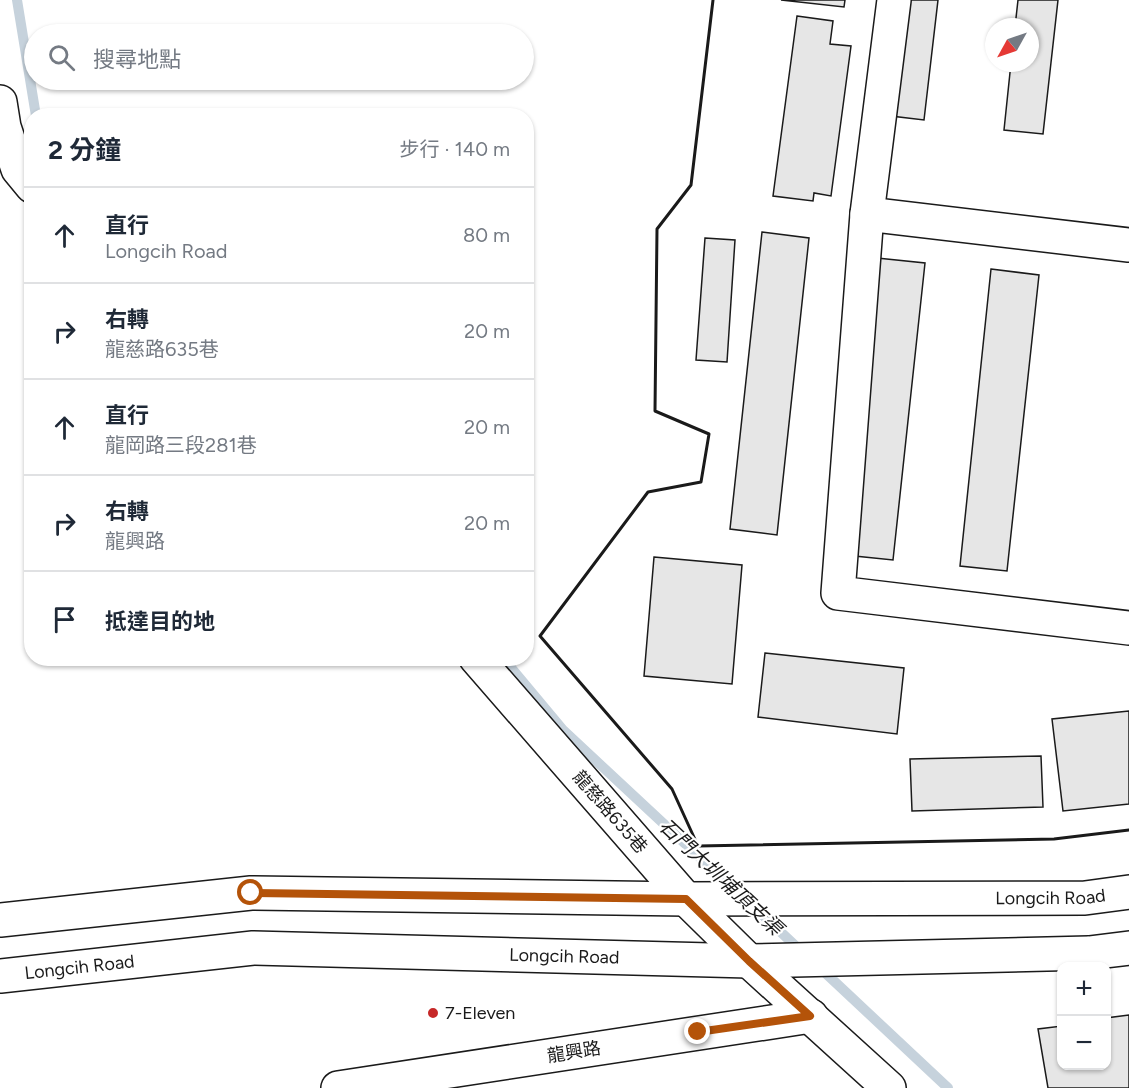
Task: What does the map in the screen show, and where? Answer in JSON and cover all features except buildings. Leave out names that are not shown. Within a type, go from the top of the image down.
[{"type":"street","points":[[894,0],[867,214],[838,593],[1129,628]]},
{"type":"street","points":[[0,102],[4,127],[18,169],[24,176]]},
{"type":"street","points":[[867,214],[1129,245]]},
{"type":"street","name":"龍慈路635巷","points":[[483,666],[686,899],[749,961],[889,1088]]},
{"type":"street","name":"Longcih Road","points":[[0,920],[251,893],[686,899],[1085,898],[1129,892]]},
{"type":"street","name":"Longcih Road","points":[[0,976],[253,948],[749,961],[1089,953],[1129,948]]},
{"type":"street","name":"龍興路","points":[[338,1088],[442,1080],[810,1016]]},
{"type":"waterway","name":"石門大圳埔頂支渠","points":[[17,0],[24,43]]},
{"type":"waterway","name":"石門大圳埔頂支渠","points":[[32,90],[35,108]]},
{"type":"waterway","name":"石門大圳埔頂支渠","points":[[510,666],[563,730],[737,892]]},
{"type":"waterway","name":"石門大圳埔頂支渠","points":[[753,906],[803,953]]},
{"type":"waterway","name":"石門大圳埔頂支渠","points":[[819,967],[948,1088]]},
{"type":"wall","points":[[713,0],[691,185],[657,229],[655,411],[709,434],[701,482],[648,492],[540,636],[672,789],[698,846],[1054,839],[1129,830]]},
{"type":"place","name":"7-Eleven","points":[[433,1013]]},
{"type":"route","points":[[251,893],[686,899],[749,961],[810,1016],[698,1032]]}]
